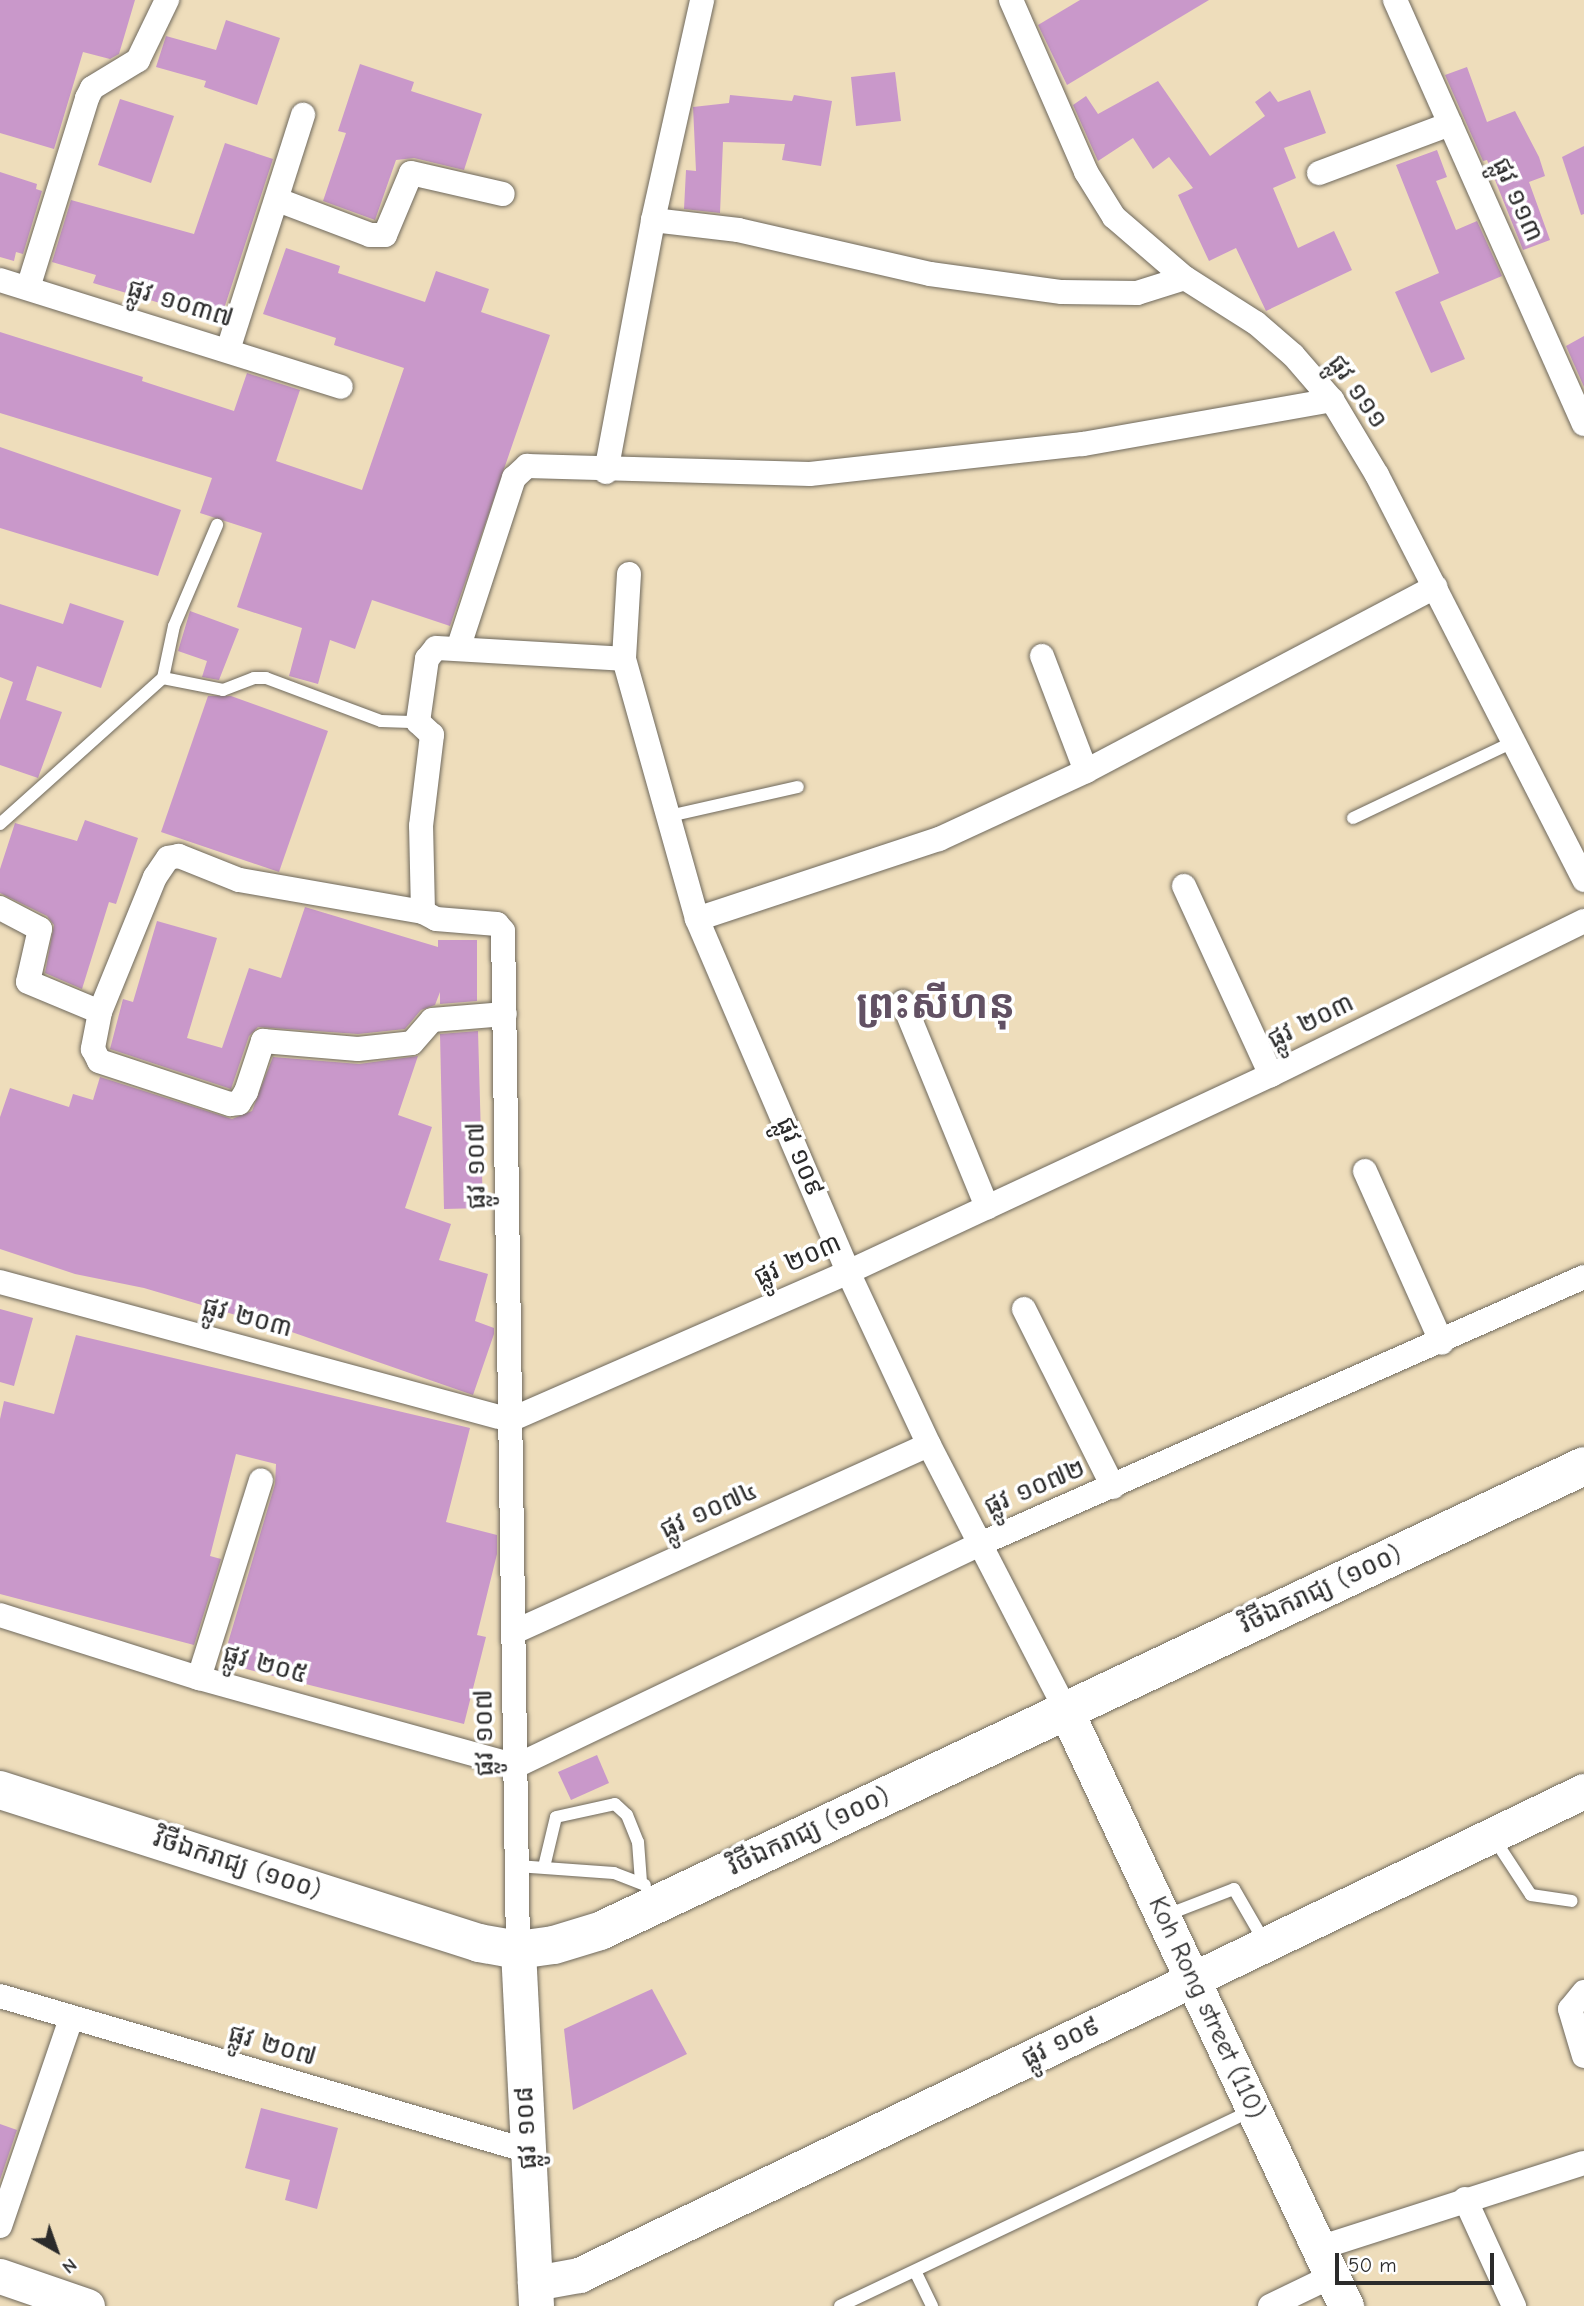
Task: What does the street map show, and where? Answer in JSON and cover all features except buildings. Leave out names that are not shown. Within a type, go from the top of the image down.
[{"type":"main road","name":"វិថីឯករាជ្យ (១០០)","points":[[0,1790],[479,1943],[518,1950],[554,1945],[600,1931],[653,1891],[1066,1711],[1584,1466]]},
{"type":"main road","name":"Koh Rong street (110)","points":[[1066,1711],[1332,2277]]},
{"type":"main road","name":"ផ្លូវ ១០៩","points":[[535,2294],[1584,1791]]},
{"type":"main road","name":"ផ្លូវ ១០៨","points":[[518,1950],[535,2294]]},
{"type":"main road","points":[[0,2276],[40,2298],[87,2306]]},
{"type":"street","points":[[28,288],[87,98],[92,88],[138,60],[167,0]]},
{"type":"street","points":[[606,472],[653,220],[702,0]]},
{"type":"street","name":"ផ្លូវ ១១១","points":[[1011,0],[1086,172],[1114,217],[1185,278],[1256,323],[1293,355],[1332,400],[1435,587],[1584,880]]},
{"type":"street","name":"ផ្លូវ ១១៣","points":[[1395,0],[1450,124],[1578,395],[1584,424]]},
{"type":"street","points":[[228,350],[303,115]]},
{"type":"street","points":[[1319,173],[1450,124]]},
{"type":"street","points":[[278,200],[370,234],[385,235],[411,173],[503,194]]},
{"type":"street","points":[[653,220],[738,230],[930,274],[1062,292],[1137,293],[1185,278]]},
{"type":"street","name":"ផ្លូវ ១០៣៧","points":[[0,280],[341,387]]},
{"type":"street","points":[[459,646],[514,478],[537,464],[606,472],[810,474],[1083,444],[1332,400]]},
{"type":"street","name":"ផ្លូវ ១០៩","points":[[629,574],[624,659],[698,919],[848,1272],[929,1445],[1066,1711]]},
{"type":"street","points":[[698,919],[939,839],[1086,771],[1435,587]]},
{"type":"street","points":[[505,1014],[432,1020],[412,1043],[358,1049],[263,1041],[246,1092],[239,1103],[230,1104],[99,1061],[93,1049],[100,1012],[155,877],[168,858],[178,856],[239,880],[423,912],[421,826],[432,735],[418,722],[432,651],[459,646],[624,659]]},
{"type":"street","points":[[1042,656],[1086,771]]},
{"type":"street","points":[[1184,886],[1271,1075]]},
{"type":"street","points":[[0,908],[40,929],[28,982],[100,1012]]},
{"type":"street","name":"ផ្លូវ ១០៧","points":[[423,912],[436,919],[501,926],[505,1014],[518,1950]]},
{"type":"street","name":"ផ្លូវ ២០៣","points":[[0,1282],[510,1420],[848,1272],[1271,1075],[1584,921]]},
{"type":"street","points":[[904,1002],[987,1207]]},
{"type":"street","points":[[1365,1171],[1443,1343]]},
{"type":"street","name":"ផ្លូវ ១០៧២","points":[[516,1766],[980,1544],[1443,1343],[1584,1277]]},
{"type":"street","points":[[1024,1309],[1113,1487]]},
{"type":"street","name":"ផ្លូវ ១០៧៤","points":[[514,1632],[929,1445]]},
{"type":"street","points":[[199,1678],[261,1480]]},
{"type":"street","name":"ផ្លូវ ២០៥","points":[[0,1615],[199,1678],[516,1766]]},
{"type":"street","points":[[1584,1992],[1570,2008],[1584,2056]]},
{"type":"street","name":"ផ្លូវ ២០៧","points":[[0,1996],[528,2151]]},
{"type":"street","points":[[0,2226],[71,2019]]},
{"type":"street","points":[[1269,2306],[1332,2277],[1465,2199],[1584,2163]]},
{"type":"street","points":[[1465,2199],[1514,2306]]},
{"type":"lane","points":[[0,824],[163,678],[178,617],[217,525]]},
{"type":"lane","points":[[163,678],[223,690],[254,678],[266,678],[381,721],[401,725],[418,722]]},
{"type":"lane","points":[[1353,818],[1515,741]]},
{"type":"lane","points":[[669,816],[798,787]]},
{"type":"lane","points":[[544,1867],[556,1818],[615,1804],[627,1815],[653,1891]]},
{"type":"lane","points":[[1493,1836],[1531,1895],[1572,1901]]},
{"type":"lane","points":[[517,1866],[614,1873],[653,1891]]},
{"type":"lane","points":[[1163,1916],[1223,1889],[1234,1889],[1266,1944]]},
{"type":"lane","points":[[840,2306],[1254,2109]]},
{"type":"lane","points":[[915,2271],[932,2306]]},
{"type":"district","name":"ព្រះសីហនុ","points":[[936,1005]]}]
